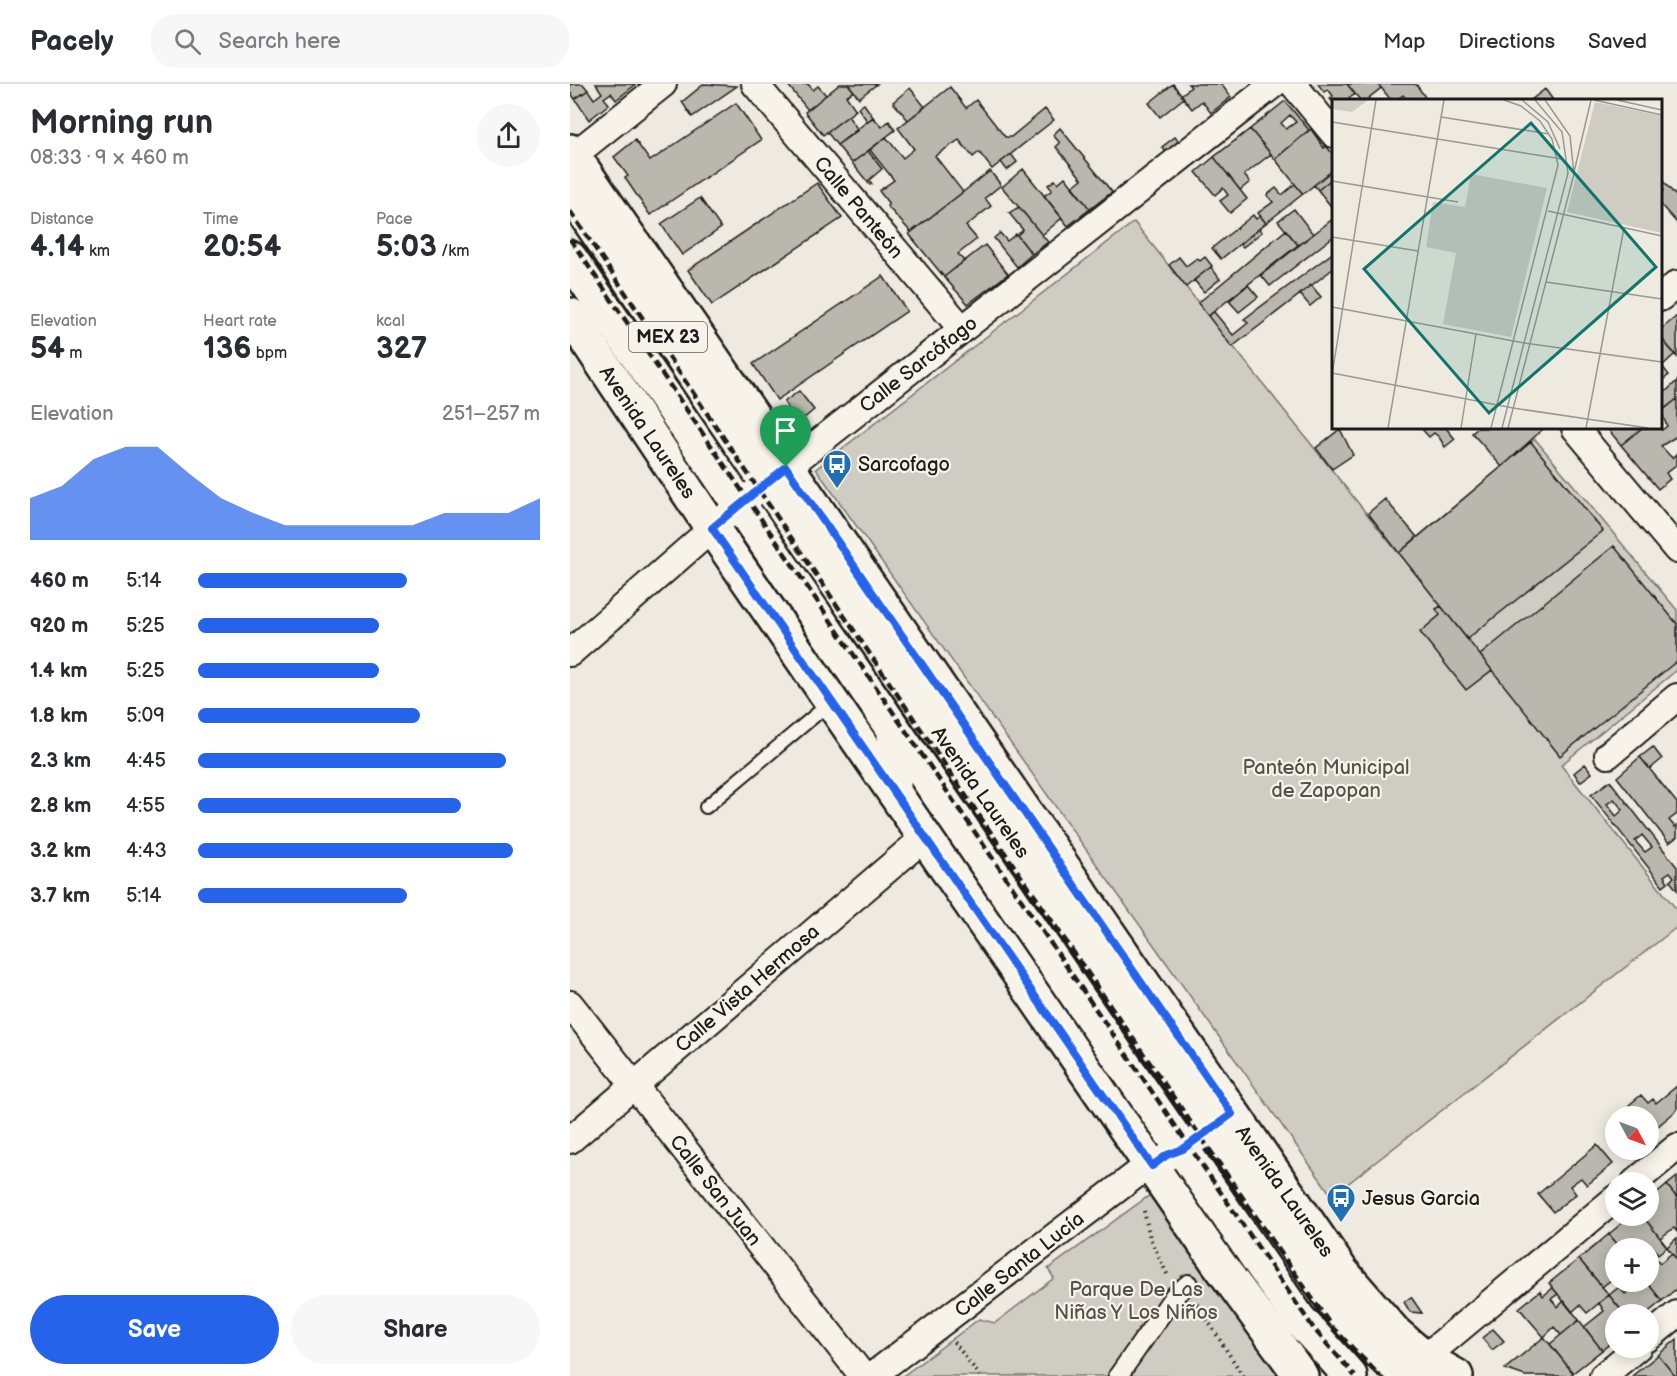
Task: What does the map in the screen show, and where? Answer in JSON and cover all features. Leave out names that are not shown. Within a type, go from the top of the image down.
[{"type":"main road","name":"Avenida Laureles","points":[[571,155],[776,475],[1147,1031],[1218,1120]]},
{"type":"main road","name":"Avenida Laureles","points":[[570,192],[1149,995],[1218,1120],[1341,1312],[1384,1357],[1413,1369],[1456,1376]]},
{"type":"main road","name":"Avenida Laureles","points":[[570,258],[894,730],[1170,1153],[1216,1260],[1301,1376]]},
{"type":"main road","name":"Avenida Laureles","points":[[570,315],[712,528],[924,837],[1299,1319],[1350,1376]]},
{"type":"main road","points":[[894,730],[894,792]]},
{"type":"main road","points":[[1147,1031],[1149,995]]},
{"type":"street","points":[[571,155],[663,84]]},
{"type":"street","name":"Calle Panteón","points":[[755,84],[962,329]]},
{"type":"street","name":"Calle Sarcófago","points":[[570,653],[738,505],[1274,84]]},
{"type":"street","points":[[1293,84],[1332,132]]},
{"type":"street","points":[[1662,295],[1677,284]]},
{"type":"street","points":[[1576,429],[1677,550]]},
{"type":"street","points":[[1608,755],[1677,697]]},
{"type":"street","name":"Calle Vista Hermosa","points":[[570,1140],[924,837]]},
{"type":"street","name":"Calle San Juan","points":[[570,1004],[862,1376]]},
{"type":"street","name":"Calle Santa Lucía","points":[[872,1376],[1142,1170],[1218,1120]]},
{"type":"street","points":[[1647,1172],[1677,1147]]},
{"type":"street","points":[[1413,1369],[1605,1207]]},
{"type":"street","points":[[1118,1376],[1183,1288]]},
{"type":"street","points":[[1659,1329],[1677,1314]]},
{"type":"street","points":[[1603,1376],[1625,1358]]},
{"type":"lane","points":[[706,807],[832,702]]},
{"type":"path","points":[[1142,1204],[1150,1238],[1164,1269],[1183,1288],[1201,1312],[1243,1376]]},
{"type":"path","points":[[951,1337],[980,1376]]},
{"type":"green space","name":"Panteón Municipal de Zapopan","points":[[1134,222],[1398,553],[1535,439],[1677,610],[1677,670],[1561,765],[1677,910],[1677,927],[1332,1196],[816,469]]},
{"type":"green space","name":"Parque De Las Niñas Y Los Niños","points":[[1150,1195],[1161,1203],[1280,1376],[903,1376],[979,1319],[995,1323],[1054,1278],[1048,1269]]},
{"type":"building","points":[[570,84],[583,84],[588,90],[575,99],[570,92]]},
{"type":"building","points":[[596,84],[635,85],[616,100],[611,93],[604,98],[609,104],[589,120],[575,99],[588,90],[594,99],[602,93]]},
{"type":"building","points":[[704,84],[737,86],[692,117],[682,102]]},
{"type":"building","points":[[787,84],[808,84],[813,90],[818,86],[826,95],[808,110]]},
{"type":"building","points":[[840,84],[848,84],[854,91],[846,96],[856,110],[823,135],[805,112]]},
{"type":"building","points":[[848,84],[877,84],[859,98]]},
{"type":"building","points":[[1173,84],[1184,98],[1160,117],[1149,103]]},
{"type":"building","points":[[1188,84],[1221,84],[1231,97],[1211,113],[1202,101],[1192,109],[1181,95],[1191,87]]},
{"type":"building","points":[[1318,84],[1347,84],[1355,94],[1348,99],[1332,99],[1332,101],[1330,99],[1333,96],[1328,89],[1324,92]]},
{"type":"building","points":[[1347,84],[1378,84],[1381,88],[1367,99],[1359,99]]},
{"type":"building","points":[[1378,84],[1416,84],[1425,97],[1406,99],[1403,95],[1398,99],[1390,99]]},
{"type":"building","points":[[950,87],[966,108],[976,100],[1005,137],[1011,137],[1045,109],[1054,120],[992,169],[979,152],[973,157],[959,140],[935,156],[963,192],[911,232],[887,206],[889,204],[879,191],[894,180],[870,150],[886,137],[903,158],[914,149],[898,128]]},
{"type":"building","points":[[910,88],[925,107],[908,120],[893,102]]},
{"type":"building","points":[[1545,89],[1552,99],[1532,99]]},
{"type":"building","points":[[1285,101],[1309,130],[1275,159],[1250,129]],"holes":[[[1290,115],[1296,122],[1286,129],[1281,123]]]},
{"type":"building","points":[[736,103],[761,140],[650,215],[625,178],[628,176],[614,157],[635,140],[650,161]]},
{"type":"building","points":[[864,104],[873,117],[868,122],[858,108]]},
{"type":"building","points":[[848,116],[858,130],[837,145],[827,132]]},
{"type":"building","points":[[873,117],[882,127],[889,121],[895,130],[852,163],[837,145]]},
{"type":"building","points":[[1060,128],[1112,192],[1090,209],[1072,187],[1082,179],[1056,147],[1060,143],[1053,135]]},
{"type":"building","points":[[1250,129],[1271,154],[1244,175],[1250,182],[1240,190],[1214,157]]},
{"type":"building","points":[[1311,129],[1324,148],[1326,146],[1332,153],[1332,171],[1303,194],[1275,159]]},
{"type":"building","points":[[1175,137],[1179,142],[1166,152],[1162,147]]},
{"type":"building","points":[[868,151],[882,169],[869,180],[872,184],[870,185],[852,163]]},
{"type":"building","points":[[1011,154],[1017,162],[1007,170],[1001,162]]},
{"type":"building","points":[[1214,157],[1247,199],[1230,213],[1220,201],[1228,195],[1223,188],[1215,195],[1196,172]]},
{"type":"building","points":[[1023,169],[1062,218],[1042,235],[1002,187]]},
{"type":"building","points":[[990,171],[1001,185],[985,198],[991,206],[966,226],[977,239],[958,254],[964,261],[944,277],[909,234]]},
{"type":"building","points":[[1332,171],[1332,179],[1318,190],[1314,185]]},
{"type":"building","points":[[1065,177],[1090,209],[1068,226],[1044,196],[1052,190],[1048,185],[1055,180],[1058,183]]},
{"type":"building","points":[[1332,179],[1332,208],[1318,190]]},
{"type":"building","points":[[1662,180],[1677,197],[1677,223],[1662,206]]},
{"type":"building","points":[[817,183],[842,218],[712,305],[688,270]]},
{"type":"building","points":[[1295,184],[1303,194],[1266,223],[1258,213],[1273,202],[1267,195],[1276,188],[1282,195]]},
{"type":"building","points":[[700,198],[721,228],[682,255],[661,224]]},
{"type":"building","points":[[1019,207],[1048,242],[1032,254],[1017,235],[1023,230],[1009,213]]},
{"type":"building","points":[[1294,209],[1313,234],[1298,245],[1278,221]]},
{"type":"building","points":[[1253,215],[1256,219],[1260,216],[1266,223],[1221,259],[1212,248]]},
{"type":"building","points":[[1332,220],[1332,238],[1270,286],[1261,275]]},
{"type":"building","points":[[1259,229],[1262,232],[1243,247],[1240,244]]},
{"type":"building","points":[[1286,230],[1298,245],[1208,316],[1198,303]]},
{"type":"building","points":[[1000,233],[1007,241],[1016,234],[1032,254],[1017,267],[994,238]]},
{"type":"building","points":[[985,245],[1008,274],[968,304],[944,277]]},
{"type":"building","points":[[1332,253],[1332,270],[1232,347],[1208,316],[1214,312],[1233,335],[1248,323],[1244,319]]},
{"type":"building","points":[[1179,257],[1186,266],[1197,258],[1200,261],[1205,257],[1212,266],[1186,287],[1169,265]]},
{"type":"building","points":[[1211,267],[1220,279],[1204,292],[1194,280]]},
{"type":"building","points":[[883,276],[907,311],[777,400],[753,364]]},
{"type":"building","points":[[1248,285],[1258,297],[1239,312],[1229,301]]},
{"type":"building","points":[[1311,285],[1321,297],[1310,306],[1300,294]]},
{"type":"building","points":[[1677,316],[1677,357],[1662,339],[1662,328]]},
{"type":"building","points":[[1662,339],[1675,354],[1662,366]]},
{"type":"building","points":[[1662,366],[1669,375],[1662,380]]},
{"type":"building","points":[[1677,381],[1677,399],[1662,410],[1663,394]]},
{"type":"building","points":[[799,391],[814,410],[798,423],[784,402]]},
{"type":"building","points":[[1677,399],[1677,436],[1661,446],[1672,458],[1677,453],[1677,464],[1666,473],[1670,479],[1658,489],[1621,445],[1641,429],[1662,430],[1667,426],[1662,411]]},
{"type":"building","points":[[1340,429],[1353,455],[1332,469],[1316,448]]},
{"type":"building","points":[[1422,429],[1447,429],[1455,439],[1445,447],[1434,433],[1429,437]]},
{"type":"building","points":[[1477,429],[1543,429],[1502,467],[1472,433]]},
{"type":"building","points":[[1608,429],[1641,429],[1621,445]]},
{"type":"building","points":[[1531,442],[1603,531],[1467,639],[1399,553]]},
{"type":"building","points":[[1385,499],[1417,537],[1399,553],[1368,513]]},
{"type":"building","points":[[1614,546],[1677,624],[1677,661],[1560,756],[1480,655]]},
{"type":"building","points":[[1441,606],[1492,670],[1466,690],[1420,632],[1440,615],[1436,609]]},
{"type":"building","points":[[1653,747],[1662,759],[1650,769],[1640,757]]},
{"type":"building","points":[[1640,757],[1677,803],[1677,814],[1669,820],[1675,827],[1677,825],[1677,837],[1669,843],[1617,777]]},
{"type":"building","points":[[1585,764],[1592,773],[1580,782],[1574,773]]},
{"type":"building","points":[[1610,781],[1677,867],[1677,890],[1670,881],[1674,877],[1670,872],[1664,876],[1668,882],[1663,886],[1591,795]],"holes":[[[1614,799],[1623,810],[1616,816],[1607,804]],[[1642,835],[1652,847],[1645,852],[1635,841]]]},
{"type":"building","points":[[1677,1086],[1677,1110],[1659,1125],[1659,1106],[1629,1105],[1641,1095],[1648,1103],[1653,1099],[1656,1103]]},
{"type":"building","points":[[1597,1145],[1605,1154],[1605,1160],[1610,1160],[1613,1164],[1587,1185],[1581,1178],[1570,1186],[1576,1194],[1553,1212],[1538,1194]]},
{"type":"building","points":[[1677,1177],[1677,1198],[1667,1185]]},
{"type":"building","points":[[1667,1185],[1677,1198],[1677,1232],[1674,1228],[1660,1238],[1651,1226],[1659,1226],[1659,1192]]},
{"type":"building","points":[[1618,1226],[1651,1226],[1667,1247],[1659,1253],[1659,1238],[1612,1238],[1609,1234]]},
{"type":"building","points":[[1609,1234],[1612,1238],[1605,1238],[1605,1285],[1602,1287],[1579,1259]]},
{"type":"building","points":[[1677,1238],[1677,1260],[1667,1247]]},
{"type":"building","points":[[1672,1253],[1677,1260],[1677,1288],[1662,1301],[1655,1292],[1659,1292],[1660,1263]]},
{"type":"building","points":[[1579,1259],[1609,1295],[1587,1313],[1580,1305],[1572,1312],[1549,1283]]},
{"type":"building","points":[[1553,1288],[1558,1294],[1551,1299],[1558,1307],[1564,1301],[1579,1320],[1561,1335],[1554,1327],[1544,1337],[1519,1308],[1540,1291],[1543,1296]]},
{"type":"building","points":[[1613,1292],[1625,1294],[1627,1292],[1655,1292],[1662,1301],[1658,1304],[1616,1304],[1609,1295]]},
{"type":"building","points":[[1609,1295],[1616,1304],[1605,1304],[1605,1348],[1602,1350],[1584,1327],[1604,1311],[1599,1303]]},
{"type":"building","points":[[1411,1297],[1422,1313],[1410,1312],[1404,1302]]},
{"type":"building","points":[[1579,1320],[1602,1350],[1573,1373],[1550,1344]]},
{"type":"building","points":[[1493,1329],[1504,1341],[1492,1350],[1482,1338]]},
{"type":"building","points":[[1544,1337],[1573,1373],[1570,1376],[1525,1376],[1505,1369]]},
{"type":"building","points":[[1677,1339],[1677,1376],[1675,1376],[1659,1354]]},
{"type":"building","points":[[1659,1356],[1675,1376],[1632,1376]]},
{"type":"railway","points":[[570,211],[983,821],[1332,1327],[1380,1376]]},
{"type":"railway","points":[[570,239],[1314,1329],[1355,1376]]},
{"type":"place","name":"Sarcofago","points":[[837,490]]},
{"type":"place","name":"Jesus Garcia","points":[[1341,1224]]},
{"type":"route","points":[[786,467],[1232,1114],[1183,1149],[1167,1155],[1152,1166],[712,528],[786,467]]}]
